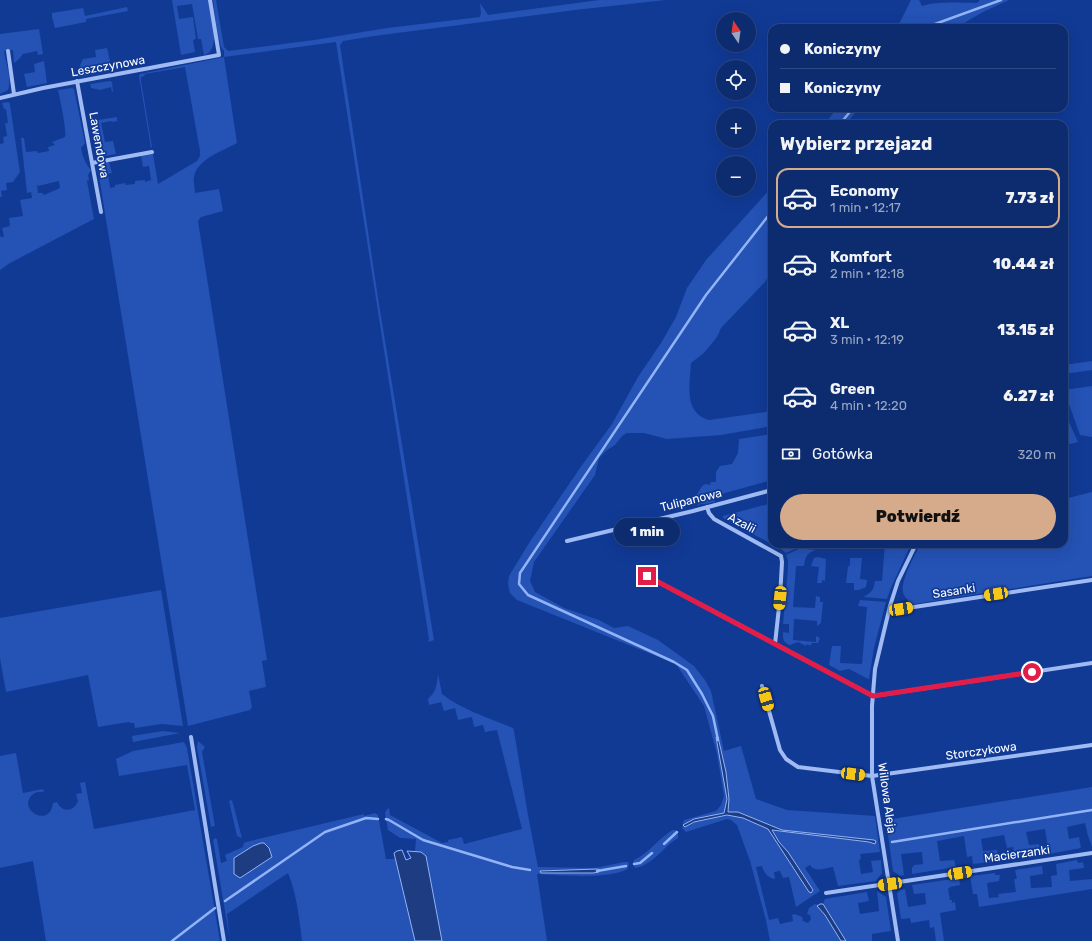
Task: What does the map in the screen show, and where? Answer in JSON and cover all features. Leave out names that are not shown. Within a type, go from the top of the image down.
[{"type":"street","name":"Leszczynowa","points":[[0,98],[77,81],[219,55],[210,0]]},
{"type":"street","points":[[8,51],[14,94]]},
{"type":"street","name":"Lawendowa","points":[[77,81],[101,212]]},
{"type":"street","points":[[92,163],[152,152]]},
{"type":"street","name":"Tulipanowa","points":[[568,540],[768,491]]},
{"type":"street","name":"Azalii","points":[[707,507],[709,513],[714,519],[780,556],[782,562],[780,598],[775,644]]},
{"type":"street","name":"Willowa Aleja","points":[[898,941],[872,776],[871,740],[875,669],[890,606],[898,581],[914,548]]},
{"type":"street","points":[[647,576],[873,696],[1092,663]]},
{"type":"street","name":"Sasanki","points":[[890,606],[901,609],[1092,580]]},
{"type":"street","name":"Storczykowa","points":[[762,686],[780,750],[786,759],[798,767],[872,776],[1092,745]]},
{"type":"street","points":[[191,737],[224,941]]},
{"type":"street","name":"Macierzanki","points":[[826,893],[1092,853]]},
{"type":"shaded area","points":[[172,0],[209,0],[214,39],[213,46],[209,52],[204,55],[201,39],[198,39],[192,4],[177,6],[179,19],[193,17],[196,39],[193,40],[195,52],[181,55]]},
{"type":"shaded area","points":[[213,0],[216,0],[224,47],[228,51],[314,40],[387,28],[480,17],[480,3],[488,15],[599,0],[666,0],[575,10],[374,36],[343,41],[340,45],[378,298],[434,640],[428,642],[429,639],[336,42],[224,57],[224,51],[221,47],[217,31]]},
{"type":"shaded area","points":[[911,0],[919,0],[922,6],[942,3],[977,3],[980,0],[1009,0],[983,12],[964,24],[899,24]]},
{"type":"shaded area","points":[[127,7],[128,11],[86,19],[86,22],[55,28],[52,17],[52,13],[83,8],[85,16]]},
{"type":"shaded area","points":[[39,29],[43,54],[38,55],[37,51],[23,54],[14,63],[13,50],[4,51],[9,76],[9,85],[8,90],[0,94],[0,34]]},
{"type":"shaded area","points":[[107,48],[111,65],[124,63],[124,68],[79,77],[77,72],[83,59],[96,57],[95,50]]},
{"type":"shaded area","points":[[224,57],[237,143],[205,160],[196,171],[194,181],[195,193],[219,189],[223,211],[201,217],[198,221],[267,660],[262,661],[266,687],[249,691],[252,707],[250,710],[188,726],[97,164],[109,162],[112,173],[108,174],[110,188],[115,187],[115,185],[125,183],[126,185],[135,184],[135,181],[145,180],[145,182],[151,180],[149,166],[143,167],[141,156],[153,154],[158,184],[197,161],[200,156],[200,151],[185,67],[145,74],[141,77],[151,148],[139,76],[140,74]]},
{"type":"shaded area","points":[[44,61],[47,83],[27,87],[24,74],[35,72],[34,64]]},
{"type":"shaded area","points":[[112,82],[113,92],[111,87],[100,90],[91,88],[90,84]]},
{"type":"shaded area","points":[[74,89],[85,143],[81,148],[84,160],[91,170],[88,175],[89,180],[87,181],[94,219],[10,263],[0,270],[0,235],[1,237],[4,237],[2,228],[10,226],[9,218],[23,216],[20,200],[32,198],[31,192],[27,193],[21,138],[24,138],[26,152],[37,151],[38,153],[49,151],[48,147],[55,145],[52,142],[65,137],[64,122],[58,90]],"holes":[[[59,181],[60,188],[44,195],[42,193],[38,193],[37,184],[38,186]]]},
{"type":"shaded area","points":[[2,103],[10,103],[20,172],[13,182],[6,183],[7,190],[1,191],[2,197],[0,197],[0,144],[4,143],[3,137],[7,136],[5,123],[8,123],[6,109],[4,109]]},
{"type":"shaded area","points":[[834,112],[856,112],[849,120],[828,120]]},
{"type":"shaded area","points":[[117,117],[117,121],[101,123],[105,142],[113,141],[116,154],[99,157],[92,121]]},
{"type":"shaded area","points":[[768,191],[768,276],[765,282],[721,328],[717,337],[704,353],[691,363],[689,388],[695,411],[709,420],[768,412],[768,427],[721,435],[667,439],[644,433],[627,433],[622,436],[615,445],[599,458],[595,475],[534,562],[530,581],[535,592],[564,608],[599,620],[614,628],[628,626],[658,640],[694,666],[705,680],[711,691],[724,751],[741,746],[756,799],[787,810],[875,816],[880,852],[860,854],[861,859],[859,860],[861,874],[873,872],[871,861],[881,860],[882,873],[876,881],[838,886],[833,867],[815,869],[810,865],[805,868],[820,891],[796,907],[789,877],[783,878],[780,871],[774,872],[775,879],[770,878],[762,866],[756,867],[769,920],[778,918],[780,924],[793,921],[792,915],[795,914],[802,917],[803,921],[808,923],[811,919],[810,915],[807,914],[809,908],[815,904],[819,905],[818,907],[825,915],[841,941],[770,941],[766,920],[750,861],[737,825],[731,820],[727,819],[686,832],[682,828],[684,820],[716,811],[721,805],[724,796],[717,754],[704,706],[676,664],[517,600],[510,593],[508,584],[509,576],[529,543],[612,424],[638,377],[661,343],[676,317],[687,288],[706,260]]},
{"type":"shaded area","points":[[1092,361],[1092,370],[1068,373],[1068,364]]},
{"type":"shaded area","points":[[1092,386],[1092,437],[1080,435],[1069,404],[1068,389]]},
{"type":"shaded area","points":[[1068,420],[1078,442],[1068,443]]},
{"type":"shaded area","points":[[768,435],[768,481],[714,496],[715,502],[700,504],[698,506],[698,498],[695,498],[696,495],[703,485],[710,485],[711,482],[716,482],[716,472],[720,466],[732,464],[738,453],[739,439]]},
{"type":"shaded area","points":[[1092,492],[1092,576],[908,605],[908,600],[904,595],[903,584],[919,548],[1068,548],[1068,498]]},
{"type":"shaded area","points":[[768,504],[768,542],[723,518],[723,516]]},
{"type":"shaded area","points":[[779,548],[797,548],[786,553]]},
{"type":"shaded area","points":[[801,548],[817,550],[808,555],[804,566],[796,566],[793,607],[815,608],[816,596],[820,597],[820,602],[823,602],[821,623],[817,626],[817,621],[794,619],[793,640],[816,642],[816,636],[820,638],[818,643],[812,643],[810,646],[807,644],[806,646],[798,642],[790,645],[785,642],[783,637],[783,632],[789,633],[789,624],[783,624],[788,568],[788,560],[786,555]]},
{"type":"shaded area","points":[[885,548],[909,548],[887,599],[863,597],[872,591],[875,581],[882,581]]},
{"type":"shaded area","points":[[818,557],[826,559],[825,581],[822,580],[822,583],[817,583],[819,567],[811,566],[814,558]]},
{"type":"shaded area","points":[[850,558],[862,558],[860,579],[867,580],[866,587],[859,590],[854,590],[854,583],[846,583]]},
{"type":"shaded area","points":[[161,590],[183,726],[162,724],[135,728],[134,723],[129,722],[98,727],[88,675],[6,692],[0,658],[0,618]]},
{"type":"shaded area","points":[[860,600],[886,602],[874,648],[869,679],[849,669],[840,671],[829,665],[832,646],[841,646],[840,663],[862,664],[867,607],[858,606]]},
{"type":"shaded area","points":[[438,674],[442,694],[450,700],[476,713],[513,728],[538,867],[595,868],[624,862],[628,862],[629,864],[627,869],[624,871],[604,875],[581,876],[537,874],[547,941],[442,941],[426,856],[421,852],[415,851],[416,839],[400,838],[388,830],[385,813],[389,808],[390,815],[442,843],[462,837],[464,844],[522,829],[497,730],[485,732],[483,725],[474,727],[472,717],[458,720],[455,708],[444,711],[441,702],[429,705],[428,699],[436,688]]},
{"type":"shaded area","points":[[163,731],[180,733],[133,742],[132,736]]},
{"type":"shaded area","points":[[716,737],[718,737],[726,772],[729,799],[728,812],[738,812],[782,830],[874,840],[876,841],[875,844],[772,830],[813,890],[811,893],[768,829],[743,818],[727,815],[694,822],[685,827],[683,825],[694,819],[724,813],[727,799]]},
{"type":"shaded area","points":[[198,741],[205,747],[202,752],[215,826],[211,827],[197,747]]},
{"type":"shaded area","points":[[184,742],[187,748],[220,941],[46,941],[33,861],[0,868],[0,756],[16,753],[23,793],[43,789],[44,792],[34,793],[28,801],[31,811],[41,816],[46,815],[51,811],[53,803],[57,802],[59,806],[68,810],[74,807],[78,801],[76,794],[82,793],[80,783],[85,782],[94,829],[195,810],[187,765],[119,776],[116,759],[133,751]]},
{"type":"shaded area","points":[[1092,787],[1092,847],[1085,823],[1067,827],[1069,839],[1079,837],[1081,848],[1049,854],[1045,829],[1026,832],[1029,845],[1039,844],[1041,855],[1015,859],[1013,847],[1007,848],[1004,835],[981,839],[983,851],[997,850],[999,861],[973,864],[972,856],[967,857],[964,836],[937,841],[940,861],[954,860],[956,867],[912,874],[912,868],[914,865],[923,864],[922,852],[901,854],[904,875],[900,876],[893,871],[886,820]]},
{"type":"shaded area","points":[[232,800],[242,838],[237,836],[229,801]]},
{"type":"shaded area","points":[[375,813],[378,815],[386,859],[396,859],[415,941],[302,941],[296,898],[288,873],[227,914],[230,941],[213,840],[215,838],[217,839],[221,863],[227,861],[225,855],[243,847],[244,843],[246,842],[364,814],[364,816]]},
{"type":"shaded area","points":[[673,830],[676,830],[678,833],[678,838],[653,860],[635,868],[633,863],[634,860],[640,857]]},
{"type":"shaded area","points":[[264,843],[269,848],[272,857],[240,878],[234,874],[234,858],[253,846]]},
{"type":"shaded area","points":[[402,850],[406,860],[411,858],[407,851],[421,852],[426,856],[442,941],[415,941],[394,853]]},
{"type":"shaded area","points":[[1077,860],[1078,863],[1083,862],[1084,868],[1069,870],[1070,881],[1092,879],[1092,889],[979,907],[977,894],[973,894],[970,876],[995,873],[995,875],[1000,875],[999,881],[987,883],[989,898],[999,897],[998,894],[1016,892],[1014,879],[1017,879],[1015,870],[1042,866],[1043,874],[1030,876],[1031,888],[1052,887],[1051,876],[1057,875],[1056,864]]},
{"type":"shaded area","points":[[600,870],[599,872],[593,873],[541,873],[540,871]]},
{"type":"shaded area","points":[[959,878],[960,885],[950,887],[948,889],[950,900],[952,900],[952,903],[955,902],[956,910],[940,913],[944,941],[936,941],[934,927],[930,928],[929,920],[911,923],[910,918],[901,919],[897,893],[900,890],[905,889],[908,907],[926,904],[925,893],[914,894],[912,885]]},
{"type":"shaded area","points":[[877,891],[886,897],[891,931],[872,934],[872,941],[846,941],[823,904],[825,899],[867,892],[869,901],[858,903],[860,914],[879,911]]},
{"type":"shaded area","points":[[823,904],[846,941],[841,941],[825,915],[817,906]]},
{"type":"waterway","points":[[935,24],[1001,0]]},
{"type":"waterway","points":[[843,120],[850,112]]},
{"type":"waterway","points":[[718,740],[713,716],[702,694],[687,670],[674,662],[528,595],[519,584],[520,573],[706,295],[768,216]]},
{"type":"waterway","points":[[892,842],[1092,810]]},
{"type":"waterway","points":[[225,901],[325,832],[366,818],[378,819]]},
{"type":"waterway","points":[[386,819],[423,840],[512,867],[530,870]]},
{"type":"waterway","points":[[664,844],[677,832]]},
{"type":"waterway","points":[[634,864],[640,863],[652,853]]},
{"type":"waterway","points":[[597,871],[626,866]]},
{"type":"waterway","points":[[172,941],[215,908]]},
{"type":"route","points":[[647,576],[873,696],[1032,672]]}]
